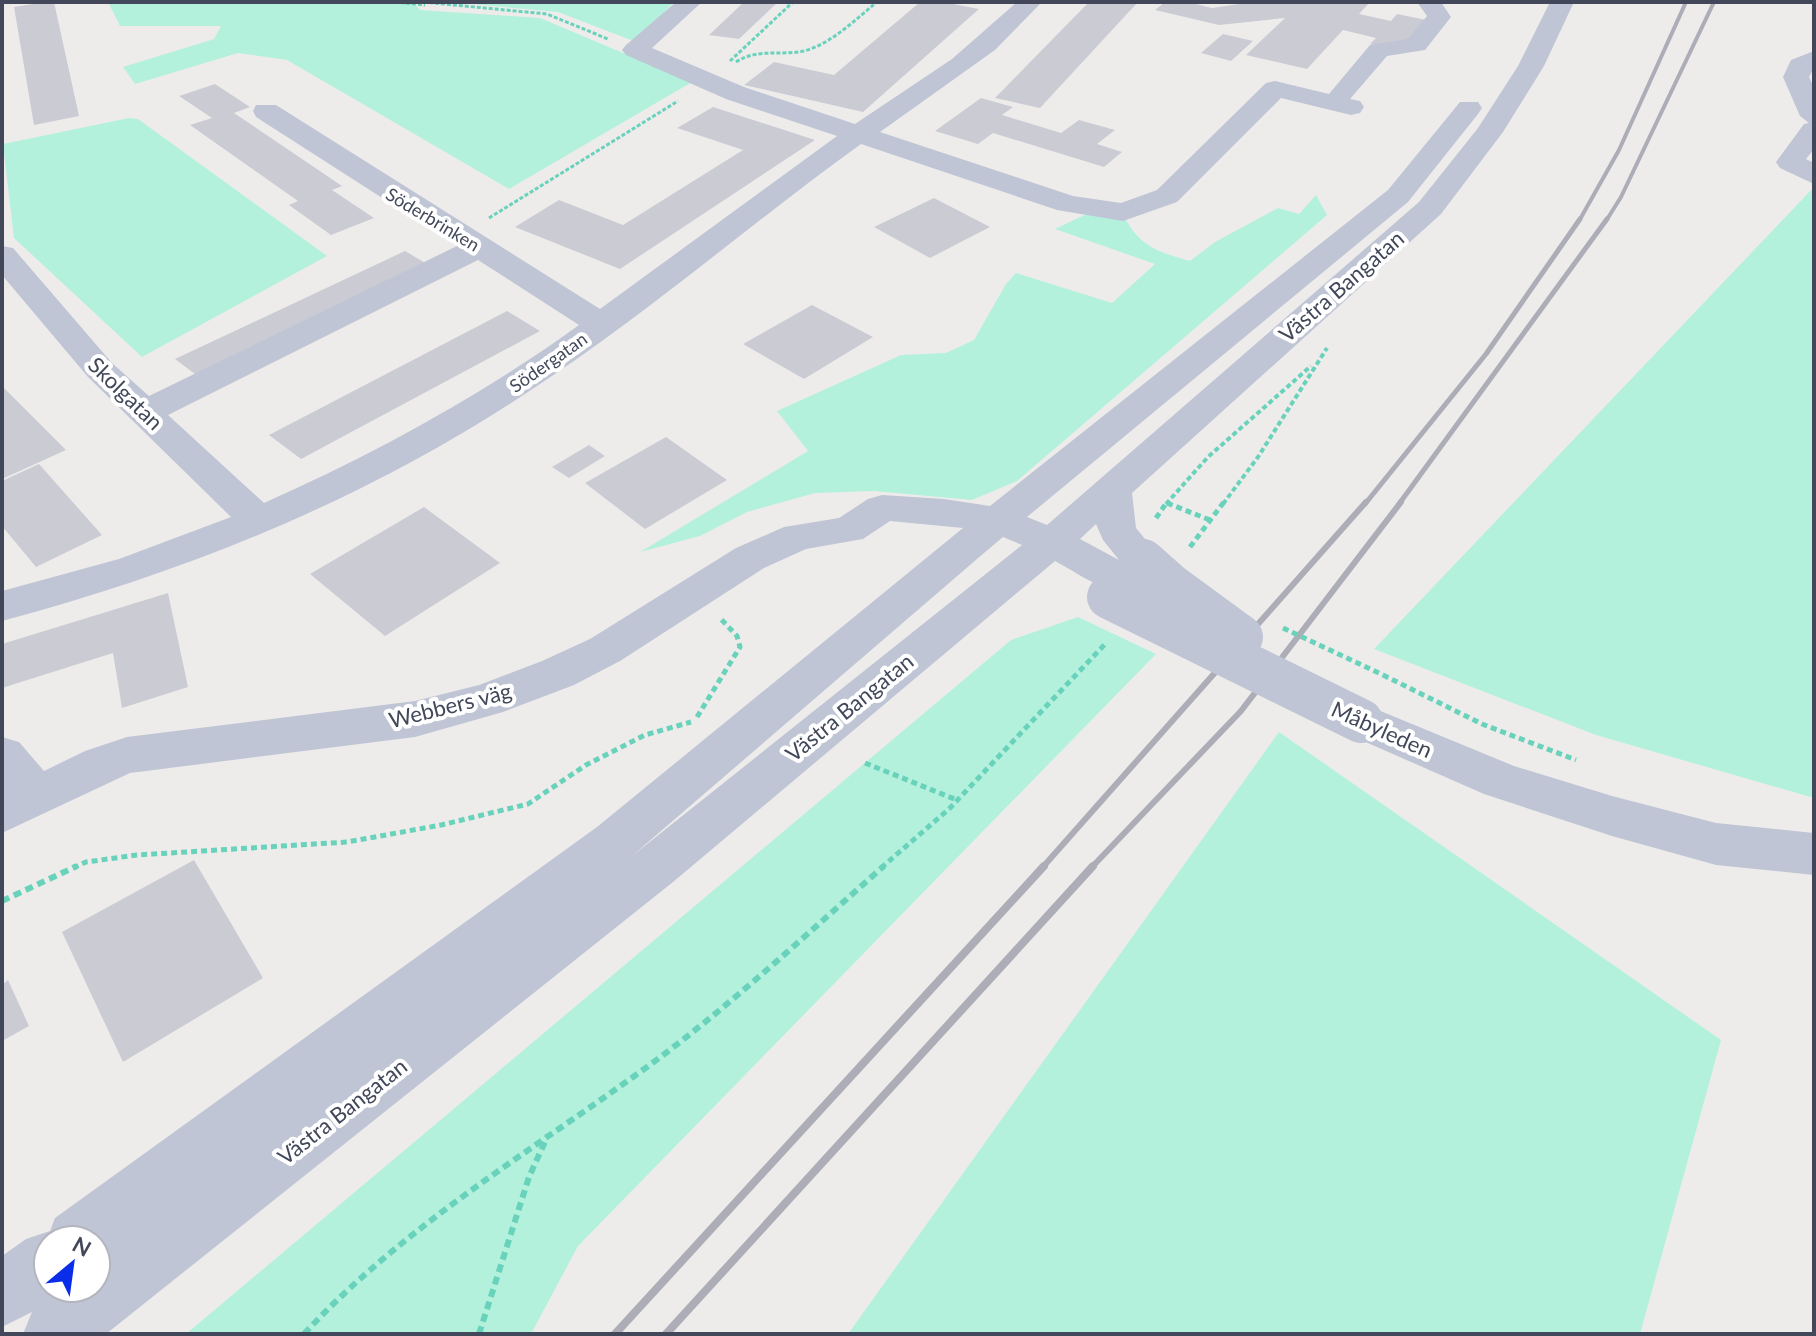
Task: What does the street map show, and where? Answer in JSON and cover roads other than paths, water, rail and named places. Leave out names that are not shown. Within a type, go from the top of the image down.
[{"type":"street","points":[[690,2],[635,50],[735,93],[1068,204],[1123,212],[1167,196],[1275,89],[1347,100],[1379,50],[1416,45],[1439,17],[1429,2]]},
{"type":"street","name":"Västra Bangatan","points":[[55,1334],[655,867],[1398,196],[1459,123],[1503,58],[1532,2]]},
{"type":"street","name":"Västra Bangatan","points":[[99,1224],[1013,542],[1112,489],[1430,208],[1489,132],[1531,66],[1562,2]]},
{"type":"street","name":"Södergatan","points":[[2,606],[61,592],[172,558],[260,522],[350,478],[502,394],[859,132],[969,57],[1018,4]]},
{"type":"street","points":[[1814,59],[1800,65],[1796,77],[1814,116]]},
{"type":"street","name":"Söderbrinken","points":[[266,111],[412,208],[469,240],[601,324]]},
{"type":"street","points":[[1814,130],[1790,162],[1814,175]]},
{"type":"street","points":[[145,412],[469,240]]},
{"type":"street","name":"Skolgatan","points":[[2,255],[100,370],[260,522]]},
{"type":"street","points":[[1112,489],[1117,531],[1131,566]]},
{"type":"street","name":"Webbers väg","points":[[2,755],[20,804],[127,755],[415,719],[487,700],[558,673],[605,650],[750,558],[798,537],[849,530],[882,508],[922,528],[1013,542]]},
{"type":"street","name":"Måbyleden","points":[[1013,542],[1131,566],[1372,698],[1501,781],[1716,844],[1814,854]]},
{"type":"street","name":"Måbyleden","points":[[1131,566],[1241,637],[1372,698]]},
{"type":"street","points":[[2,1295],[32,1273]]},
{"type":"railway","points":[[1579,221],[1619,150],[1686,2]]},
{"type":"railway","points":[[1606,221],[1621,197],[1714,2]]},
{"type":"railway","points":[[1365,504],[1486,354],[1580,219]]},
{"type":"railway","points":[[1399,504],[1607,219]]},
{"type":"railway","points":[[1042,868],[1366,502]]},
{"type":"railway","points":[[1091,868],[1241,711],[1401,502]]},
{"type":"railway","points":[[615,1334],[1044,866]]},
{"type":"railway","points":[[666,1334],[1093,866]]}]
